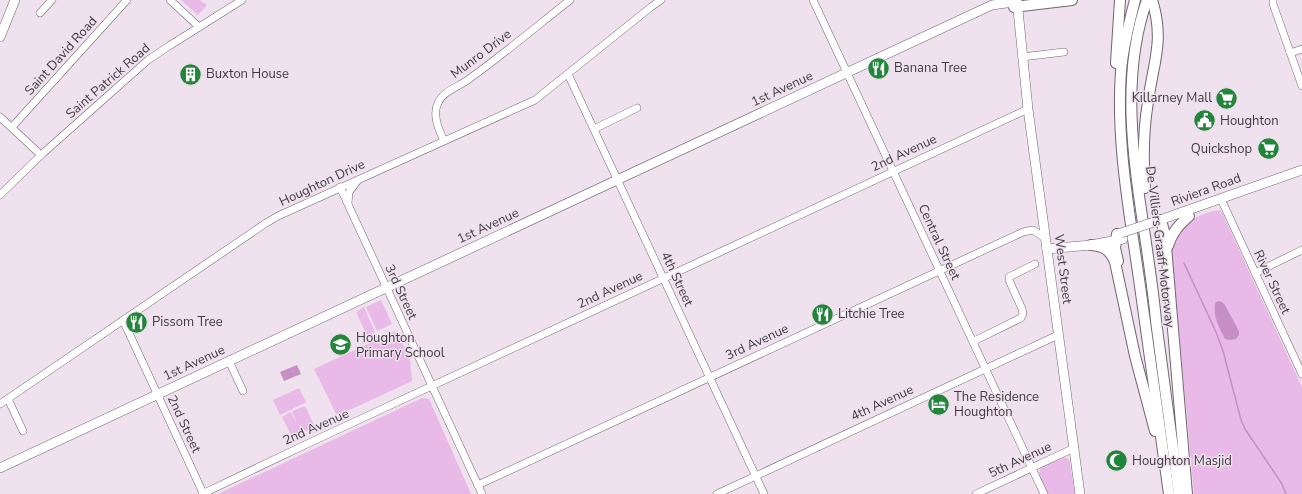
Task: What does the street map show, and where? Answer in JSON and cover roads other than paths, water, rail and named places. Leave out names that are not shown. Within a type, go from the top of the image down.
[{"type":"highway","points":[[1015,3],[1029,0]]},
{"type":"highway","points":[[1015,3],[1072,0]]},
{"type":"highway","points":[[1120,0],[1116,69],[1120,91]]},
{"type":"highway","points":[[1135,0],[1127,29],[1123,57],[1120,91],[1121,124],[1127,186],[1169,494]]},
{"type":"highway","points":[[1142,214],[1146,202],[1144,130],[1157,56],[1158,41],[1158,26],[1148,1]]},
{"type":"highway","name":"De Villiers Graaff Motorway","points":[[1148,1],[1135,55],[1131,98],[1132,130],[1179,494]]},
{"type":"highway","points":[[1167,255],[1173,232],[1190,216]]},
{"type":"highway","points":[[1160,223],[1167,255],[1187,494]]},
{"type":"highway","points":[[1119,237],[1116,253],[1136,359]]},
{"type":"highway","points":[[1091,245],[1107,249],[1115,262],[1136,359],[1152,419],[1163,447]]},
{"type":"main road","points":[[0,22],[9,0]]},
{"type":"main road","points":[[0,37],[15,0]]},
{"type":"main road","name":"1st Avenue","points":[[0,468],[847,72],[988,8],[993,10],[1015,3]]},
{"type":"main road","name":"West Street","points":[[1015,3],[1022,41],[1021,47],[1028,109],[1080,494]]},
{"type":"main road","name":"Riviera Road","points":[[1160,223],[1190,216],[1222,201],[1302,170]]},
{"type":"main road","name":"Riviera Road","points":[[1047,244],[1091,245],[1119,237],[1302,175]]},
{"type":"main road","name":"Riviera Road","points":[[1047,244],[1119,237]]},
{"type":"street","points":[[40,13],[52,0]]},
{"type":"street","name":"Saint David Road","points":[[12,127],[127,0]]},
{"type":"street","points":[[170,0],[199,27]]},
{"type":"street","name":"Saint Patrick Road","points":[[0,195],[41,155],[148,60],[242,0]]},
{"type":"street","name":"Munro Drive","points":[[444,141],[438,128],[436,116],[436,107],[439,100],[570,0]]},
{"type":"street","name":"Houghton Drive","points":[[0,404],[266,223],[340,187],[535,100],[661,0]]},
{"type":"street","name":"Central Street","points":[[813,0],[939,270],[974,341],[985,369],[1044,494]]},
{"type":"street","points":[[1273,0],[1273,4],[1302,86]]},
{"type":"street","points":[[1290,53],[1302,49]]},
{"type":"street","points":[[1022,57],[1064,52]]},
{"type":"street","name":"4th Street","points":[[568,74],[764,494]]},
{"type":"street","points":[[594,129],[637,108]]},
{"type":"street","name":"2nd Avenue","points":[[203,494],[309,443],[1028,109]]},
{"type":"street","points":[[0,117],[41,155]]},
{"type":"street","points":[[348,207],[349,192],[358,179]]},
{"type":"street","name":"3rd Street","points":[[340,187],[482,494]]},
{"type":"street","name":"River Street","points":[[1222,201],[1302,374]]},
{"type":"street","name":"3rd Avenue","points":[[478,485],[897,291],[939,270],[1026,231],[1035,231],[1047,244]]},
{"type":"street","points":[[1255,273],[1302,250]]},
{"type":"street","points":[[974,341],[1021,318],[1023,314],[1022,309],[1009,277],[1035,264]]},
{"type":"street","name":"2nd Street","points":[[123,320],[203,494]]},
{"type":"street","name":"4th Avenue","points":[[717,494],[1058,335]]},
{"type":"street","points":[[228,361],[242,391]]},
{"type":"street","points":[[8,399],[23,431]]},
{"type":"street","name":"5th Avenue","points":[[976,494],[1074,448]]},
{"type":"waterway","points":[[1184,263],[1216,332],[1223,351],[1241,420],[1245,429],[1282,484],[1286,494]]},
{"type":"place","name":"Banana Tree","points":[[878,68]]},
{"type":"place","name":"Buxton House","points":[[190,74]]},
{"type":"place","name":"Killarney Mall","points":[[1227,98]]},
{"type":"place","name":"Houghton","points":[[1204,121]]},
{"type":"place","name":"Quickshop","points":[[1268,149]]},
{"type":"place","name":"Litchie Tree","points":[[822,314]]},
{"type":"place","name":"Pissom Tree","points":[[137,322]]},
{"type":"place","name":"Houghton Primary School","points":[[341,345]]},
{"type":"place","name":"The Residence Houghton","points":[[939,404]]},
{"type":"place","name":"Houghton Masjid","points":[[1116,461]]}]
